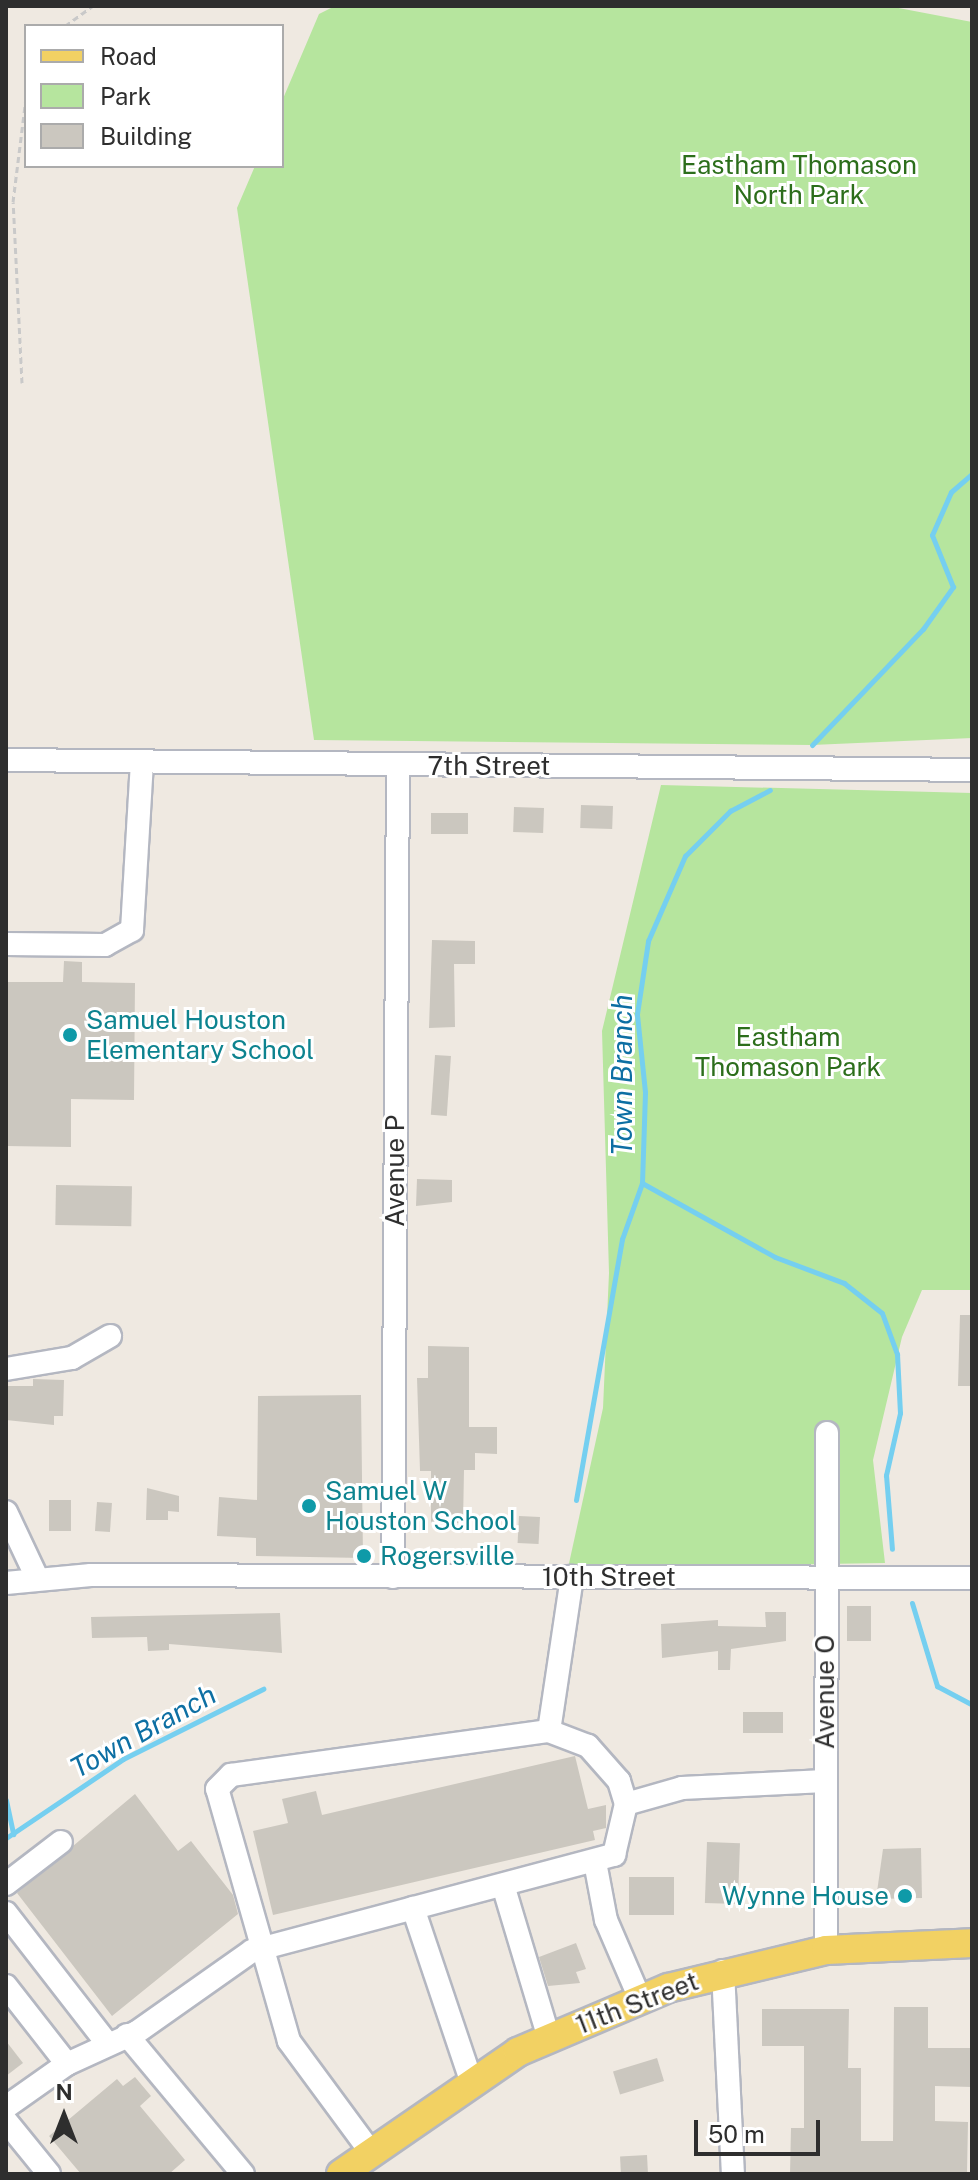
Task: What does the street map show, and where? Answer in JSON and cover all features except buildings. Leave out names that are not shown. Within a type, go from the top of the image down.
[{"type":"main road","name":"11th Street","points":[[341,2174],[471,2080],[549,2038],[640,1999],[723,1971],[826,1950],[972,1943]]},
{"type":"street","name":"7th Street","points":[[6,760],[972,770]]},
{"type":"street","points":[[6,944],[105,945],[132,930],[142,762]]},
{"type":"street","name":"Avenue P","points":[[393,1577],[398,766]]},
{"type":"street","points":[[6,1369],[72,1358],[110,1336]]},
{"type":"street","name":"Avenue O","points":[[826,1950],[824,1578],[827,1433]]},
{"type":"street","points":[[6,1512],[37,1578]]},
{"type":"street","points":[[549,1731],[572,1577]]},
{"type":"street","name":"10th Street","points":[[6,1583],[37,1578],[972,1578]]},
{"type":"street","points":[[6,2107],[67,2064],[106,2042],[127,2035],[267,1947],[614,1855],[626,1804],[619,1781],[588,1746],[549,1731],[231,1775],[216,1801],[267,1947],[289,2041],[370,2151]]},
{"type":"street","points":[[626,1804],[682,1788],[825,1781]]},
{"type":"street","points":[[6,1884],[61,1842]]},
{"type":"street","points":[[595,1862],[606,1920],[640,1999]]},
{"type":"street","points":[[503,1885],[549,2038]]},
{"type":"street","points":[[413,1908],[471,2080]]},
{"type":"street","points":[[6,1913],[106,2042]]},
{"type":"street","points":[[723,1971],[733,2174]]},
{"type":"street","points":[[6,1986],[67,2064]]},
{"type":"street","points":[[127,2035],[235,2172]]},
{"type":"street","points":[[6,2121],[49,2174]]},
{"type":"path","points":[[68,24],[93,6]]},
{"type":"path","points":[[22,383],[13,202],[24,113]]},
{"type":"green space","name":"Eastham Thomason North Park","points":[[335,6],[888,6],[972,22],[972,738],[812,745],[314,740],[237,208],[254,168],[284,168],[284,96],[319,14]]},
{"type":"green space","name":"Eastham Thomason Park","points":[[661,785],[972,793],[972,1290],[922,1290],[902,1337],[873,1460],[885,1563],[568,1568],[603,1408],[609,1273],[602,1031]]},
{"type":"waterway","name":"Town Branch","points":[[812,745],[923,629],[953,587],[932,535],[951,492],[972,474]]},
{"type":"waterway","name":"Town Branch","points":[[576,1500],[622,1239],[642,1183],[645,1092],[637,1014],[648,941],[685,856],[730,811],[770,790]]},
{"type":"waterway","points":[[642,1183],[775,1257],[844,1283],[882,1313],[897,1354],[900,1413],[886,1475],[892,1549]]},
{"type":"waterway","points":[[912,1603],[937,1686],[972,1705]]},
{"type":"waterway","name":"Town Branch","points":[[6,1838],[123,1759],[263,1689]]},
{"type":"waterway","points":[[6,1800],[13,1834]]},
{"type":"place","name":"Samuel Houston Elementary School","points":[[70,1035]]},
{"type":"place","name":"Samuel W Houston School","points":[[309,1506]]},
{"type":"place","name":"Rogersville","points":[[364,1556]]},
{"type":"place","name":"Wynne House","points":[[905,1896]]}]
